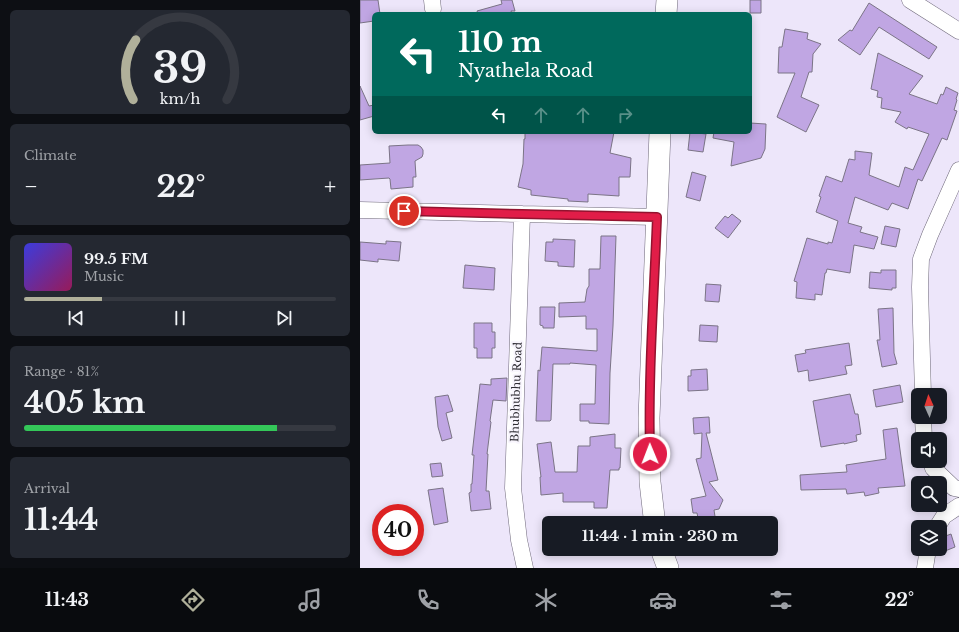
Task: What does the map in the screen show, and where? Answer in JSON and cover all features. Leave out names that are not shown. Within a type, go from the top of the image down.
[{"type":"street","points":[[666,12],[667,0]]},
{"type":"street","points":[[910,0],[959,31]]},
{"type":"street","points":[[654,516],[650,482],[649,418],[660,134]]},
{"type":"street","points":[[923,388],[920,287],[921,259],[959,170]]},
{"type":"street","points":[[360,210],[657,217]]},
{"type":"street","name":"Bhubhubhu Road","points":[[522,214],[513,488],[519,540],[525,568]]},
{"type":"street","points":[[933,468],[954,488],[959,489]]},
{"type":"street","points":[[941,520],[944,516],[959,506]]},
{"type":"street","points":[[664,556],[668,568]]},
{"type":"street","points":[[925,568],[927,556]]},
{"type":"building","points":[[360,0],[378,0],[380,12],[372,12],[372,21],[360,23]]},
{"type":"building","points":[[501,0],[512,0],[515,11],[477,11],[502,4]]},
{"type":"building","points":[[750,0],[761,0],[761,13],[750,12]]},
{"type":"building","points":[[869,3],[937,47],[929,59],[879,27],[860,55],[838,40],[850,30],[852,31]]},
{"type":"building","points":[[785,29],[808,33],[807,39],[821,44],[813,54],[812,72],[809,72],[801,97],[819,105],[806,132],[777,117],[795,73],[778,73],[779,47],[782,47]]},
{"type":"building","points":[[878,53],[923,76],[909,94],[937,104],[946,87],[958,93],[954,110],[957,111],[947,140],[942,138],[922,181],[918,179],[908,209],[892,203],[888,210],[855,197],[848,223],[862,227],[860,232],[878,237],[874,249],[854,245],[850,273],[827,269],[825,273],[822,295],[815,294],[815,300],[796,298],[797,282],[794,281],[807,238],[828,244],[828,242],[832,243],[838,221],[816,212],[821,197],[819,196],[826,176],[842,182],[849,159],[855,160],[855,151],[872,153],[869,175],[899,187],[905,167],[913,170],[929,134],[908,127],[907,129],[895,122],[901,112],[881,108],[882,98],[877,97],[878,91],[871,89]]},
{"type":"building","points":[[360,86],[369,106],[372,105],[372,117],[360,120]]},
{"type":"building","points":[[752,123],[766,124],[765,149],[761,158],[731,166],[734,142],[713,138],[714,134],[752,134]]},
{"type":"building","points":[[525,134],[614,134],[610,153],[631,158],[630,177],[619,177],[619,196],[588,194],[588,202],[568,201],[568,199],[531,195],[531,190],[518,187],[523,164]]},
{"type":"building","points":[[690,134],[706,134],[703,152],[688,150]]},
{"type":"building","points":[[418,145],[423,150],[422,157],[415,161],[416,177],[413,177],[413,187],[391,189],[389,178],[360,180],[360,165],[390,163],[389,146]]},
{"type":"building","points":[[692,172],[706,176],[700,201],[686,197]]},
{"type":"building","points":[[732,214],[741,221],[728,238],[715,228],[725,216],[728,218]]},
{"type":"building","points":[[885,226],[900,229],[896,247],[881,244]]},
{"type":"building","points":[[601,236],[616,236],[609,424],[580,421],[580,404],[595,404],[596,365],[570,363],[553,364],[551,420],[536,421],[538,370],[540,371],[542,347],[597,351],[597,329],[586,329],[586,316],[559,317],[559,303],[585,302],[587,289],[589,286],[589,269],[600,269]]},
{"type":"building","points":[[553,239],[575,240],[574,267],[558,266],[558,262],[545,261],[546,242],[553,242]]},
{"type":"building","points":[[386,241],[401,242],[399,261],[378,259],[378,262],[360,260],[360,242],[386,244]]},
{"type":"building","points":[[465,265],[495,268],[494,290],[463,288]]},
{"type":"building","points":[[881,270],[896,270],[896,288],[892,288],[892,290],[869,288],[870,272],[881,273]]},
{"type":"building","points":[[706,284],[721,285],[719,302],[705,301]]},
{"type":"building","points":[[540,307],[555,307],[554,328],[543,328],[543,326],[540,325]]},
{"type":"building","points":[[893,308],[894,353],[897,364],[882,367],[877,340],[880,340],[878,309]]},
{"type":"building","points":[[474,323],[492,323],[492,332],[495,332],[495,348],[492,348],[492,358],[477,358],[477,348],[474,348]]},
{"type":"building","points":[[700,325],[718,326],[717,342],[699,341]]},
{"type":"building","points":[[849,343],[852,365],[845,366],[847,374],[809,381],[808,370],[798,372],[795,355],[806,353],[805,350]]},
{"type":"building","points":[[707,369],[708,390],[688,391],[688,376],[691,376],[691,370]]},
{"type":"building","points":[[507,378],[506,401],[493,400],[490,421],[486,491],[489,491],[491,509],[471,511],[469,493],[471,492],[472,484],[474,455],[472,455],[480,384],[491,385],[491,379]]},
{"type":"building","points":[[900,385],[903,402],[876,407],[873,390]]},
{"type":"building","points":[[850,394],[855,414],[858,414],[861,434],[856,435],[857,441],[821,447],[813,401]]},
{"type":"building","points":[[448,395],[453,411],[446,413],[452,438],[442,441],[438,427],[435,397]]},
{"type":"building","points":[[709,417],[710,433],[706,433],[718,480],[709,482],[723,500],[719,509],[714,510],[715,516],[698,516],[697,513],[693,513],[691,499],[706,496],[696,459],[701,458],[702,433],[694,434],[693,418]]},
{"type":"building","points":[[897,428],[905,486],[878,488],[879,493],[865,496],[864,492],[847,494],[846,489],[801,490],[800,475],[847,472],[846,465],[886,459],[883,430]]},
{"type":"building","points":[[615,434],[615,448],[621,448],[620,468],[619,470],[610,470],[607,508],[594,508],[594,502],[563,502],[563,493],[541,495],[541,477],[537,444],[551,442],[555,472],[577,472],[578,446],[590,446],[590,437]]},
{"type":"building","points":[[441,463],[443,476],[432,477],[430,464]]},
{"type":"building","points":[[443,488],[448,522],[434,525],[428,490]]},
{"type":"building","points":[[951,534],[955,547],[947,550],[947,535]]},
{"type":"route","points":[[404,211],[657,217],[651,342],[649,418],[650,454]]}]
